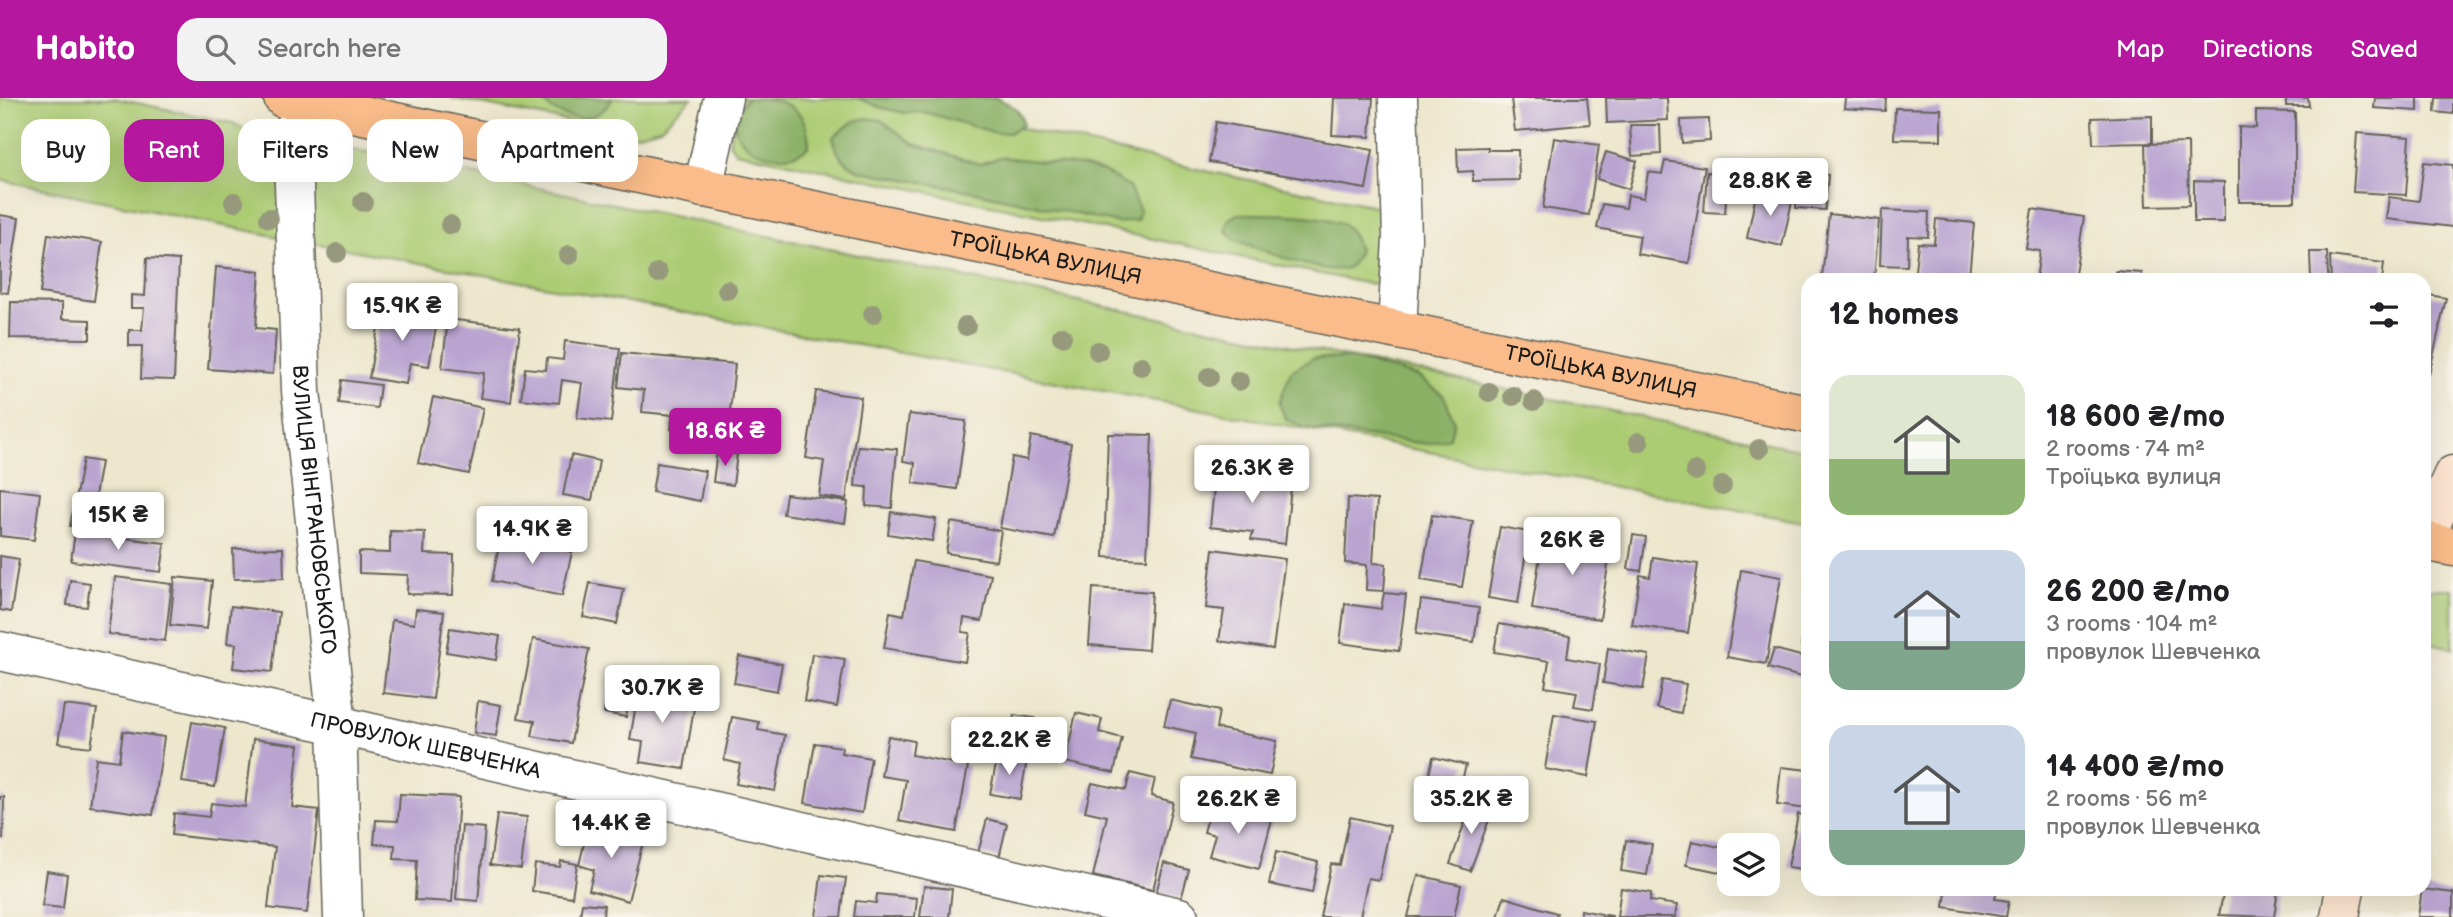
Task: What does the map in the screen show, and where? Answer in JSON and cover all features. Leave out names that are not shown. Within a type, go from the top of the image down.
[{"type":"main road","name":"ТРОЇЦЬКА ВУЛИЦЯ","points":[[291,100],[703,188],[1801,413]]},
{"type":"main road","points":[[2431,542],[2453,547]]},
{"type":"street","points":[[703,188],[723,98]]},
{"type":"street","points":[[1397,329],[1402,239],[1398,98]]},
{"type":"street","name":"ВУЛИЦЯ ВІНГРАНОВСЬКОГО","points":[[291,100],[301,391],[337,725],[343,917]]},
{"type":"street","points":[[2431,525],[2453,475]]},
{"type":"street","name":"ПРОВУЛОК ШЕВЧЕНКА","points":[[0,651],[1179,917]]},
{"type":"street","points":[[2340,917],[2344,896]]},
{"type":"green space","points":[[0,98],[113,98],[213,119],[124,119],[124,182],[224,182],[224,121],[232,123],[238,126],[238,182],[282,182],[284,238],[0,180]]},
{"type":"green space","points":[[451,98],[692,98],[660,128],[638,134],[638,119],[555,119]]},
{"type":"green space","points":[[540,98],[613,98],[606,108],[597,114],[577,118],[557,112]]},
{"type":"green space","points":[[738,98],[891,98],[1201,170],[1390,209],[1386,273],[1378,283],[1369,284],[736,152],[729,143]]},
{"type":"green space","points":[[748,98],[772,100],[791,107],[804,122],[809,146],[797,154],[782,156],[766,154],[740,139],[735,127],[737,113]]},
{"type":"green space","points":[[857,98],[996,98],[1018,111],[1023,125],[1009,133],[996,133],[924,112],[904,113],[882,108]]},
{"type":"green space","points":[[866,118],[881,120],[914,144],[980,164],[1000,157],[1081,166],[1104,172],[1129,187],[1140,211],[1137,220],[1118,223],[966,190],[860,171],[842,158],[833,137],[854,121]]},
{"type":"green space","points":[[353,149],[367,152],[367,182],[463,182],[463,172],[477,175],[477,182],[510,182],[1801,450],[1801,522],[308,242],[309,182],[353,182]]},
{"type":"green space","points":[[1237,214],[1294,215],[1337,222],[1351,231],[1359,250],[1351,265],[1342,269],[1329,269],[1294,261],[1234,239],[1226,231],[1228,220]]},
{"type":"green space","points":[[1314,358],[1354,359],[1417,376],[1444,396],[1454,421],[1450,438],[1427,444],[1305,428],[1285,418],[1279,403],[1291,371]]},
{"type":"green space","points":[[2431,589],[2453,589],[2453,648],[2431,643]]},
{"type":"building","points":[[1334,98],[1373,98],[1370,137],[1332,135]]},
{"type":"building","points":[[1511,98],[1587,98],[1590,124],[1515,131]]},
{"type":"building","points":[[1606,98],[1667,98],[1668,120],[1607,123]]},
{"type":"building","points":[[1845,98],[1886,98],[1885,111],[1844,108]]},
{"type":"building","points":[[2286,98],[2308,98],[2309,106],[2286,106]]},
{"type":"building","points":[[2375,98],[2418,98],[2418,111],[2374,108]]},
{"type":"building","points":[[2436,98],[2453,98],[2453,114],[2435,112]]},
{"type":"building","points":[[1895,108],[1941,109],[1941,140],[1894,139]]},
{"type":"building","points":[[2256,111],[2295,112],[2295,202],[2239,202],[2239,127],[2256,128]]},
{"type":"building","points":[[2152,116],[2152,143],[2093,144],[2092,118]]},
{"type":"building","points":[[1709,119],[1710,141],[1682,143],[1681,120]]},
{"type":"building","points":[[1216,122],[1373,150],[1366,189],[1209,162]]},
{"type":"building","points":[[1630,125],[1660,125],[1661,154],[1632,156]]},
{"type":"building","points":[[2357,133],[2410,137],[2406,195],[2353,192]]},
{"type":"building","points":[[1554,138],[1599,145],[1589,215],[1543,208]]},
{"type":"building","points":[[2188,143],[2189,205],[2147,206],[2145,144]]},
{"type":"building","points":[[1488,147],[1488,150],[1518,150],[1519,180],[1473,181],[1473,171],[1458,172],[1457,148]]},
{"type":"building","points":[[1606,152],[1637,161],[1629,189],[1597,179]]},
{"type":"building","points":[[1665,161],[1705,167],[1689,263],[1637,254],[1640,236],[1597,228],[1602,204],[1626,208],[1628,195],[1644,198],[1648,172],[1662,174]]},
{"type":"building","points":[[2424,162],[2453,165],[2453,227],[2386,219],[2389,197],[2419,201]]},
{"type":"building","points":[[1707,172],[1728,174],[1725,213],[1704,212]]},
{"type":"building","points":[[1799,172],[1828,175],[1825,210],[1796,208]]},
{"type":"building","points":[[2194,181],[2224,182],[2224,222],[2194,222]]},
{"type":"building","points":[[1757,190],[1793,197],[1782,246],[1747,238]]},
{"type":"building","points":[[2032,209],[2084,217],[2075,273],[2037,273],[2040,251],[2026,249]]},
{"type":"building","points":[[1882,210],[1929,212],[1928,237],[1908,236],[1907,266],[1880,265]]},
{"type":"building","points":[[1829,214],[1879,220],[1875,273],[1822,273]]},
{"type":"building","points":[[0,215],[19,218],[8,293],[0,292]]},
{"type":"building","points":[[1936,219],[1974,223],[1969,273],[1915,273],[1918,243],[1934,244]]},
{"type":"building","points":[[48,234],[102,242],[94,301],[40,293]]},
{"type":"building","points":[[2310,252],[2327,252],[2328,273],[2311,273]]},
{"type":"building","points":[[2330,256],[2384,263],[2383,273],[2331,273]]},
{"type":"building","points":[[147,258],[179,260],[174,380],[141,379],[142,346],[129,346],[129,330],[142,330],[144,308],[131,308],[131,295],[145,296]]},
{"type":"building","points":[[216,267],[260,271],[256,328],[276,330],[273,374],[208,369]]},
{"type":"building","points":[[2431,295],[2446,298],[2431,366]]},
{"type":"building","points":[[11,302],[62,303],[62,319],[90,320],[90,339],[10,338]]},
{"type":"building","points":[[382,305],[438,316],[429,366],[410,363],[406,384],[369,378]]},
{"type":"building","points":[[448,319],[520,328],[511,402],[480,398],[484,373],[442,368]]},
{"type":"building","points":[[565,341],[620,348],[611,422],[577,418],[582,383],[562,380],[559,403],[521,399],[525,368],[546,370],[547,358],[563,360]]},
{"type":"building","points":[[622,353],[735,364],[729,421],[698,418],[697,432],[671,429],[673,415],[642,412],[644,390],[618,387]]},
{"type":"building","points":[[342,380],[380,385],[377,408],[339,403]]},
{"type":"building","points":[[816,391],[861,397],[846,500],[819,496],[824,461],[806,458]]},
{"type":"building","points":[[433,397],[483,408],[469,474],[418,463]]},
{"type":"building","points":[[909,414],[966,421],[957,489],[913,483],[915,463],[903,461]]},
{"type":"building","points":[[1108,434],[1152,435],[1147,559],[1104,557]]},
{"type":"building","points":[[1031,436],[1071,444],[1054,538],[1000,528],[1012,457],[1027,460]]},
{"type":"building","points":[[858,446],[897,449],[892,508],[866,506],[867,487],[855,486]]},
{"type":"building","points":[[717,451],[737,454],[733,485],[713,482]]},
{"type":"building","points":[[571,455],[599,461],[592,500],[563,495]]},
{"type":"building","points":[[83,459],[101,462],[89,530],[70,526]]},
{"type":"building","points":[[657,463],[705,471],[700,501],[652,492]]},
{"type":"building","points":[[1216,469],[1292,478],[1285,544],[1251,540],[1253,532],[1210,527]]},
{"type":"building","points":[[0,488],[40,493],[34,540],[0,536]]},
{"type":"building","points":[[786,494],[848,502],[845,523],[783,514]]},
{"type":"building","points":[[1348,498],[1377,500],[1373,563],[1386,564],[1384,591],[1366,590],[1367,565],[1345,563]]},
{"type":"building","points":[[891,512],[936,519],[932,541],[888,534]]},
{"type":"building","points":[[1432,515],[1473,521],[1462,587],[1421,580]]},
{"type":"building","points":[[951,522],[1001,531],[996,561],[946,553]]},
{"type":"building","points":[[1500,527],[1529,532],[1518,603],[1488,598]]},
{"type":"building","points":[[390,531],[425,532],[424,554],[454,555],[453,595],[407,594],[408,575],[359,573],[359,552],[390,553]]},
{"type":"building","points":[[75,532],[165,543],[161,572],[71,561]]},
{"type":"building","points":[[1543,535],[1611,545],[1600,619],[1532,609]]},
{"type":"building","points":[[1633,535],[1646,537],[1641,571],[1628,569]]},
{"type":"building","points":[[501,536],[572,552],[562,596],[492,581]]},
{"type":"building","points":[[283,548],[284,578],[234,579],[233,549]]},
{"type":"building","points":[[1213,549],[1285,559],[1273,649],[1219,641],[1224,610],[1206,608]]},
{"type":"building","points":[[0,556],[19,559],[11,612],[0,610]]},
{"type":"building","points":[[1653,557],[1698,564],[1688,633],[1632,625],[1640,575],[1650,577]]},
{"type":"building","points":[[914,561],[991,575],[982,621],[964,618],[962,632],[970,633],[965,662],[884,648],[890,612],[904,615]]},
{"type":"building","points":[[1741,570],[1781,577],[1766,664],[1727,657]]},
{"type":"building","points":[[115,577],[172,584],[165,641],[108,634]]},
{"type":"building","points":[[175,577],[212,581],[207,629],[170,625]]},
{"type":"building","points":[[70,580],[90,583],[87,607],[67,605]]},
{"type":"building","points":[[590,583],[624,589],[617,624],[583,617]]},
{"type":"building","points":[[1093,588],[1152,592],[1148,650],[1089,645]]},
{"type":"building","points":[[1384,593],[1406,595],[1399,651],[1340,643],[1345,604],[1381,609]]},
{"type":"building","points":[[1421,600],[1479,608],[1474,642],[1416,634]]},
{"type":"building","points":[[231,606],[279,612],[272,672],[233,668],[236,644],[227,643]]},
{"type":"building","points":[[416,609],[444,612],[433,699],[383,693],[392,620],[414,624]]},
{"type":"building","points":[[1499,624],[1570,636],[1567,658],[1600,664],[1593,709],[1574,706],[1577,692],[1545,687],[1549,661],[1494,652]]},
{"type":"building","points":[[450,628],[500,636],[496,660],[446,652]]},
{"type":"building","points":[[533,639],[589,649],[571,743],[532,736],[535,721],[518,718]]},
{"type":"building","points":[[1608,648],[1649,655],[1643,689],[1603,683]]},
{"type":"building","points":[[1774,649],[1801,656],[1801,677],[1768,668]]},
{"type":"building","points":[[812,654],[845,659],[837,707],[804,701]]},
{"type":"building","points":[[739,656],[782,664],[777,691],[734,683]]},
{"type":"building","points":[[611,667],[634,671],[626,717],[604,713]]},
{"type":"building","points":[[640,680],[676,686],[675,698],[695,702],[684,769],[640,762],[643,742],[630,740]]},
{"type":"building","points":[[1662,680],[1686,684],[1681,713],[1657,708]]},
{"type":"building","points":[[1170,700],[1219,711],[1216,728],[1277,741],[1270,775],[1191,759],[1196,733],[1164,726]]},
{"type":"building","points":[[478,701],[501,705],[496,736],[474,733]]},
{"type":"building","points":[[64,705],[97,709],[91,747],[58,743]]},
{"type":"building","points":[[1076,713],[1102,719],[1099,732],[1122,738],[1114,773],[1065,762]]},
{"type":"building","points":[[1554,714],[1597,721],[1588,777],[1545,769]]},
{"type":"building","points":[[1014,715],[1035,718],[1031,745],[1010,742]]},
{"type":"building","points":[[732,717],[759,722],[758,730],[785,735],[775,791],[736,784],[740,764],[724,760]]},
{"type":"building","points":[[192,722],[225,728],[215,787],[182,782]]},
{"type":"building","points":[[123,731],[164,737],[153,815],[90,806],[96,758],[119,761]]},
{"type":"building","points":[[888,736],[914,741],[912,755],[968,766],[956,832],[899,821],[906,780],[881,776]]},
{"type":"building","points":[[253,739],[299,745],[292,807],[319,810],[307,913],[268,908],[275,847],[172,835],[174,813],[209,817],[211,803],[245,807]]},
{"type":"building","points":[[815,743],[842,747],[841,753],[871,758],[862,813],[805,803]]},
{"type":"building","points":[[998,754],[1027,760],[1020,799],[990,794]]},
{"type":"building","points":[[1433,757],[1466,765],[1458,797],[1426,789]]},
{"type":"building","points":[[1781,767],[1801,769],[1801,808],[1777,805]]},
{"type":"building","points":[[1130,773],[1155,779],[1151,796],[1173,802],[1153,890],[1093,876],[1107,816],[1085,811],[1092,783],[1126,790]]},
{"type":"building","points":[[400,794],[459,797],[452,902],[415,900],[417,860],[394,859],[395,845],[374,844],[376,820],[398,821]]},
{"type":"building","points":[[0,797],[4,797],[3,839],[0,839]]},
{"type":"building","points":[[1472,802],[1493,809],[1470,871],[1450,864]]},
{"type":"building","points":[[1212,804],[1272,819],[1259,869],[1209,856],[1215,835],[1204,832]]},
{"type":"building","points":[[497,814],[527,817],[521,869],[490,865]]},
{"type":"building","points":[[1798,814],[1801,815],[1801,869],[1788,867]]},
{"type":"building","points":[[1350,817],[1390,826],[1379,880],[1368,878],[1360,917],[1320,917],[1331,864],[1340,865]]},
{"type":"building","points":[[987,819],[1007,824],[999,858],[978,853]]},
{"type":"building","points":[[589,823],[644,838],[628,901],[589,890],[594,870],[579,865]]},
{"type":"building","points":[[462,826],[485,828],[478,901],[456,899]]},
{"type":"building","points":[[1626,840],[1652,844],[1647,875],[1621,871]]},
{"type":"building","points":[[1692,841],[1717,846],[1717,871],[1686,865]]},
{"type":"building","points":[[1276,852],[1318,862],[1312,893],[1269,884]]},
{"type":"building","points":[[561,861],[577,864],[572,897],[532,891],[535,864],[560,867]]},
{"type":"building","points":[[1164,863],[1189,870],[1181,899],[1156,893]]},
{"type":"building","points":[[47,871],[67,874],[63,908],[42,906]]},
{"type":"building","points":[[821,875],[846,878],[841,917],[816,917]]},
{"type":"building","points":[[1418,875],[1461,885],[1454,917],[1408,917]]},
{"type":"building","points":[[924,886],[952,889],[949,917],[920,917]]},
{"type":"building","points":[[1621,888],[1651,893],[1650,901],[1677,905],[1675,917],[1617,917]]},
{"type":"building","points":[[2431,890],[2453,893],[2453,917],[2418,917],[2421,896],[2431,896]]},
{"type":"building","points":[[877,894],[917,898],[915,917],[854,917],[856,901],[876,903]]},
{"type":"building","points":[[1945,896],[1996,896],[1995,899],[2009,901],[2006,917],[1944,907]]},
{"type":"building","points":[[2223,896],[2277,896],[2274,917],[2219,915]]},
{"type":"building","points":[[1504,897],[1557,913],[1555,917],[1498,917]]},
{"type":"building","points":[[582,903],[604,905],[603,917],[580,917]]},
{"type":"building","points":[[1581,910],[1612,916],[1612,917],[1580,917]]}]
